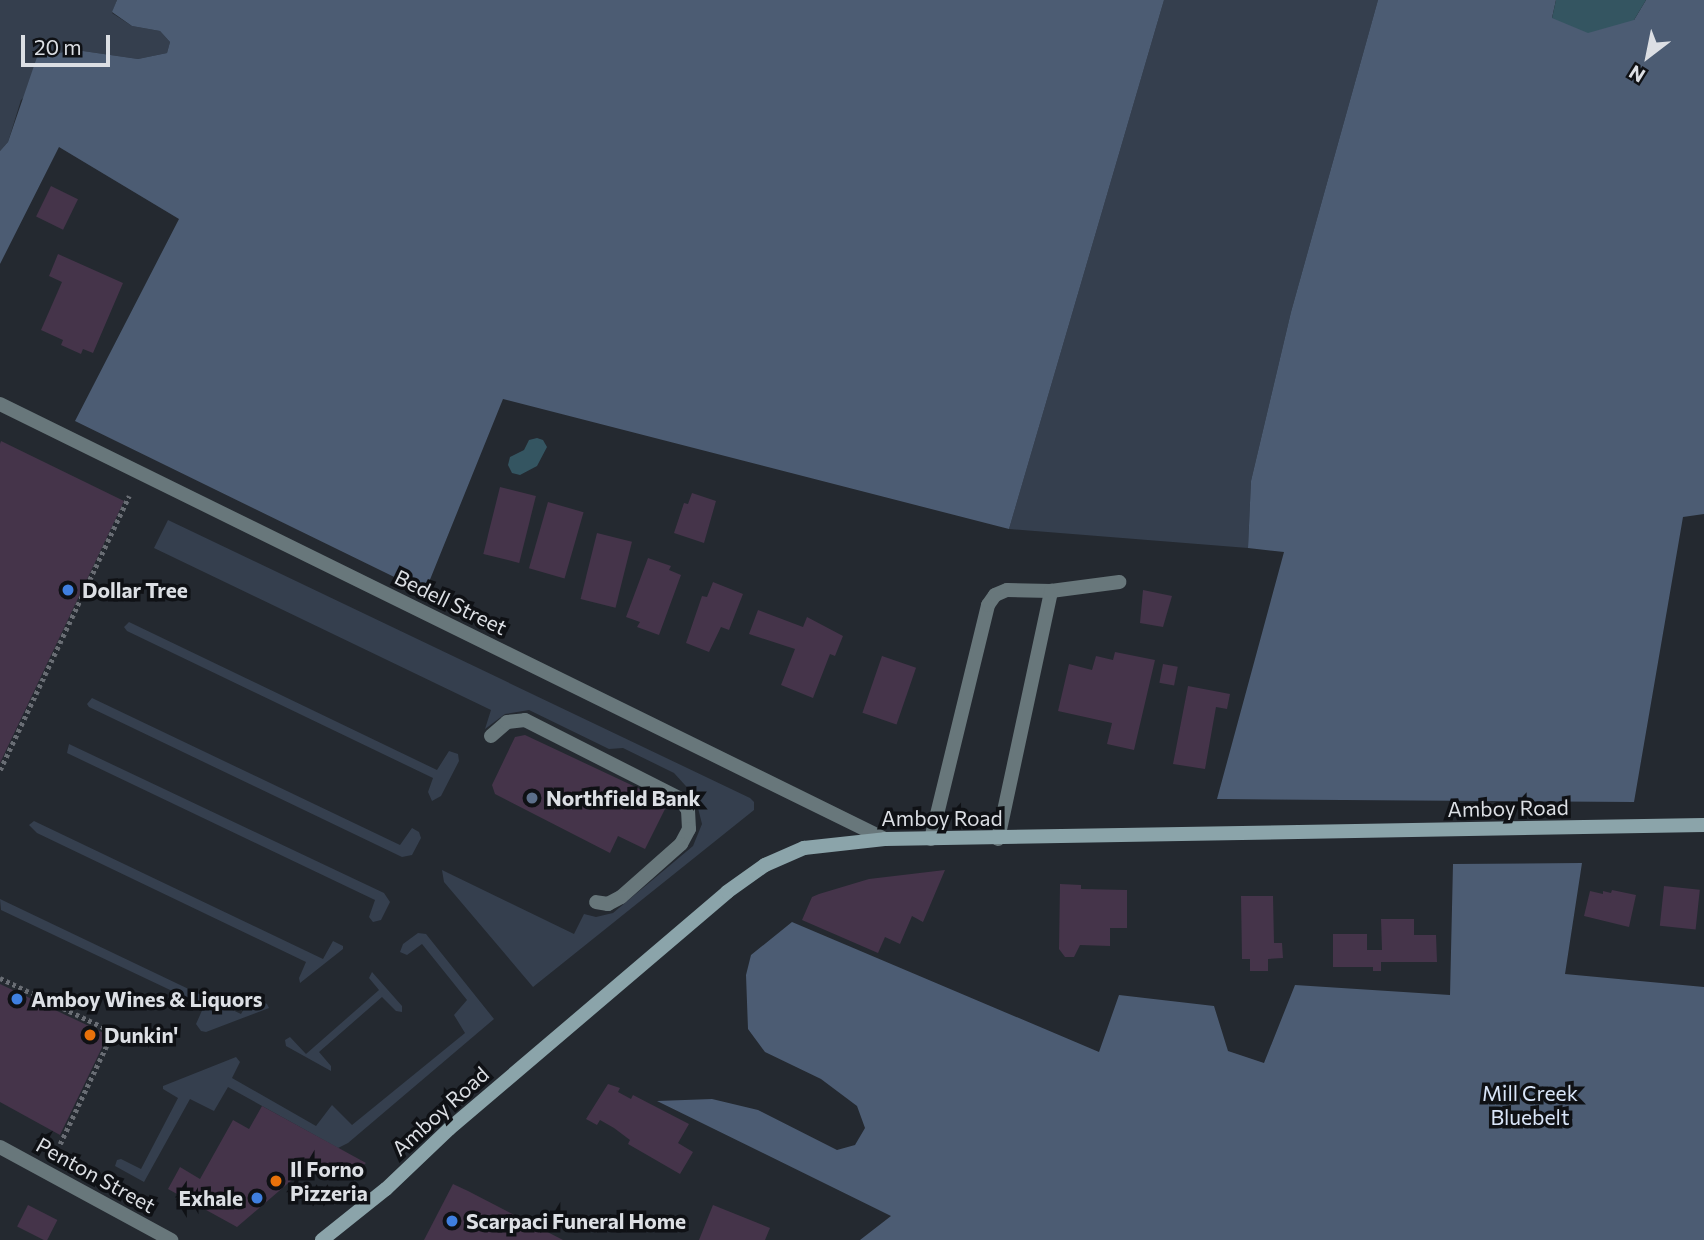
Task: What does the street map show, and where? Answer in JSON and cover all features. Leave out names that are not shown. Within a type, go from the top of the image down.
[{"type":"main road","name":"Amboy Road","points":[[321,1240],[386,1189],[449,1129],[727,892],[765,865],[804,848],[884,839],[1704,825]]},
{"type":"street","name":"Bedell Street","points":[[0,404],[884,839]]},
{"type":"street","points":[[930,839],[988,605],[995,596],[1007,590],[1051,590],[1119,582]]},
{"type":"street","points":[[998,839],[1051,590]]},
{"type":"street","points":[[491,736],[508,722],[525,720],[680,798],[688,810],[689,830],[681,844],[621,897],[608,904],[596,902]]},
{"type":"street","name":"Penton Street","points":[[0,1147],[172,1240]]},
{"type":"path","points":[[0,770],[130,496]]},
{"type":"path","points":[[0,978],[134,1042]]},
{"type":"path","points":[[60,1144],[113,1032]]},
{"type":"shaded area","points":[[0,0],[117,0],[112,13],[132,26],[160,31],[170,42],[167,53],[138,59],[76,50],[21,100],[8,142],[0,151]]},
{"type":"shaded area","points":[[1164,0],[1378,0],[1291,312],[1251,481],[1248,548],[1009,529]]},
{"type":"shaded area","points":[[1556,0],[1646,0],[1634,20],[1588,33],[1552,18]]},
{"type":"shaded area","points":[[529,440],[543,440],[547,447],[537,466],[520,475],[512,473],[508,465],[510,457],[524,450]]},
{"type":"shaded area","points":[[168,520],[750,798],[754,802],[754,810],[533,987],[444,882],[442,870],[574,934],[584,914],[596,917],[613,913],[693,846],[702,824],[695,796],[674,773],[623,748],[609,749],[529,710],[505,714],[485,729],[491,710],[154,548]]},
{"type":"shaded area","points":[[129,622],[437,770],[449,751],[458,754],[459,761],[441,796],[432,801],[428,792],[433,778],[127,631],[124,627]]},
{"type":"shaded area","points":[[92,698],[400,845],[412,828],[419,832],[421,838],[412,855],[402,857],[89,707],[87,704]]},
{"type":"shaded area","points":[[69,744],[384,893],[390,902],[381,920],[373,922],[369,917],[375,900],[67,753]]},
{"type":"shaded area","points":[[34,821],[323,959],[333,941],[343,946],[343,949],[300,983],[299,978],[306,962],[37,833],[29,825]]},
{"type":"shaded area","points":[[0,899],[241,1014],[251,996],[267,1004],[269,1008],[206,1032],[201,1031],[196,1024],[204,1006],[1,910]]},
{"type":"shaded area","points":[[418,933],[426,934],[494,1019],[348,1143],[338,1148],[228,1087],[214,1111],[190,1099],[144,1182],[115,1166],[117,1160],[121,1159],[141,1169],[178,1098],[163,1089],[163,1086],[236,1057],[240,1062],[232,1078],[316,1126],[332,1105],[352,1125],[465,1033],[454,1015],[467,1000],[422,944],[407,955],[400,952],[403,944]]},
{"type":"shaded area","points":[[372,972],[402,1006],[402,1012],[396,1011],[382,997],[319,1052],[331,1066],[331,1071],[286,1046],[285,1040],[290,1037],[306,1054],[379,990],[369,978]]},
{"type":"green space","points":[[117,0],[1164,0],[1009,529],[503,399],[425,592],[75,421],[179,219],[59,147],[0,264],[0,151],[8,142],[37,57],[76,50],[138,59],[167,53],[170,42],[160,31],[132,26],[112,12]]},
{"type":"green space","points":[[1378,0],[1556,0],[1552,18],[1634,20],[1646,0],[1704,0],[1704,514],[1683,517],[1634,802],[1217,799],[1284,552],[1248,548],[1251,481],[1291,312]]},
{"type":"green space","name":"Mill Creek Bluebelt","points":[[1582,863],[1565,974],[1704,987],[1704,1240],[860,1240],[891,1216],[657,1101],[712,1099],[758,1110],[837,1150],[855,1145],[865,1128],[857,1106],[821,1079],[765,1052],[748,1029],[746,975],[751,955],[792,922],[1099,1052],[1119,995],[1214,1006],[1228,1051],[1264,1063],[1295,985],[1450,995],[1453,864]]},
{"type":"building","points":[[51,186],[78,199],[63,230],[36,217]]},
{"type":"building","points":[[58,254],[123,283],[93,353],[83,349],[81,354],[61,345],[63,340],[41,330],[62,282],[49,276]]},
{"type":"building","points":[[1,441],[124,501],[0,763],[0,444]]},
{"type":"building","points":[[500,487],[536,496],[519,563],[483,554]]},
{"type":"building","points":[[692,493],[716,501],[704,543],[674,533],[684,503],[688,504]]},
{"type":"building","points":[[548,502],[584,512],[565,579],[529,568]]},
{"type":"building","points":[[597,533],[632,542],[615,608],[581,599]]},
{"type":"building","points":[[648,558],[671,566],[669,570],[681,575],[659,635],[637,627],[640,622],[626,617]]},
{"type":"building","points":[[713,582],[743,594],[729,630],[721,627],[709,652],[686,643],[702,596],[707,597]]},
{"type":"building","points":[[1143,590],[1172,596],[1163,627],[1140,623]]},
{"type":"building","points":[[758,610],[803,627],[807,617],[843,636],[835,656],[830,654],[813,698],[781,685],[795,649],[749,634]]},
{"type":"building","points":[[1115,652],[1155,660],[1134,750],[1107,744],[1112,723],[1058,711],[1069,664],[1092,670],[1096,656],[1113,660]]},
{"type":"building","points":[[882,656],[916,668],[897,724],[862,713]]},
{"type":"building","points":[[1163,664],[1178,667],[1174,686],[1159,683]]},
{"type":"building","points":[[1188,686],[1230,694],[1227,709],[1216,707],[1205,769],[1173,764]]},
{"type":"building","points":[[525,735],[659,798],[656,804],[665,809],[645,849],[618,836],[610,853],[495,794],[492,785],[515,737]]},
{"type":"building","points":[[945,870],[923,922],[912,916],[900,944],[885,937],[878,953],[802,920],[812,897],[819,894],[869,879]]},
{"type":"building","points":[[1060,884],[1081,885],[1081,889],[1127,890],[1127,928],[1110,928],[1110,946],[1080,945],[1074,957],[1065,957],[1059,949]]},
{"type":"building","points":[[1664,886],[1700,890],[1696,930],[1660,926]]},
{"type":"building","points":[[1612,890],[1636,895],[1629,927],[1584,916],[1590,891],[1603,894],[1603,891],[1611,893]]},
{"type":"building","points":[[1241,896],[1273,896],[1274,943],[1282,943],[1283,958],[1268,959],[1268,971],[1250,971],[1250,959],[1242,959]]},
{"type":"building","points":[[1381,919],[1414,919],[1414,935],[1436,935],[1437,962],[1381,962],[1381,971],[1373,971],[1373,967],[1333,967],[1333,934],[1367,934],[1367,950],[1382,950]]},
{"type":"building","points":[[0,984],[108,1035],[60,1135],[0,1102]]},
{"type":"building","points":[[608,1084],[620,1088],[618,1092],[631,1099],[633,1095],[689,1124],[678,1143],[693,1152],[680,1174],[628,1144],[630,1140],[614,1128],[600,1120],[597,1125],[586,1119]]},
{"type":"building","points":[[262,1106],[366,1163],[347,1179],[314,1161],[237,1227],[168,1189],[180,1167],[200,1179],[233,1120],[249,1129]]},
{"type":"building","points":[[453,1184],[468,1191],[563,1240],[424,1240]]},
{"type":"building","points":[[28,1205],[57,1220],[47,1240],[17,1226]]},
{"type":"building","points":[[713,1205],[770,1228],[765,1240],[699,1240]]},
{"type":"place","name":"Dollar Tree","points":[[68,590]]},
{"type":"place","name":"Northfield Bank","points":[[532,798]]},
{"type":"place","name":"Amboy Wines & Liquors","points":[[17,999]]},
{"type":"place","name":"Dunkin'","points":[[90,1035]]},
{"type":"place","name":"Il Forno Pizzeria","points":[[276,1181]]},
{"type":"place","name":"Exhale","points":[[257,1198]]},
{"type":"place","name":"Scarpaci Funeral Home","points":[[452,1221]]}]
